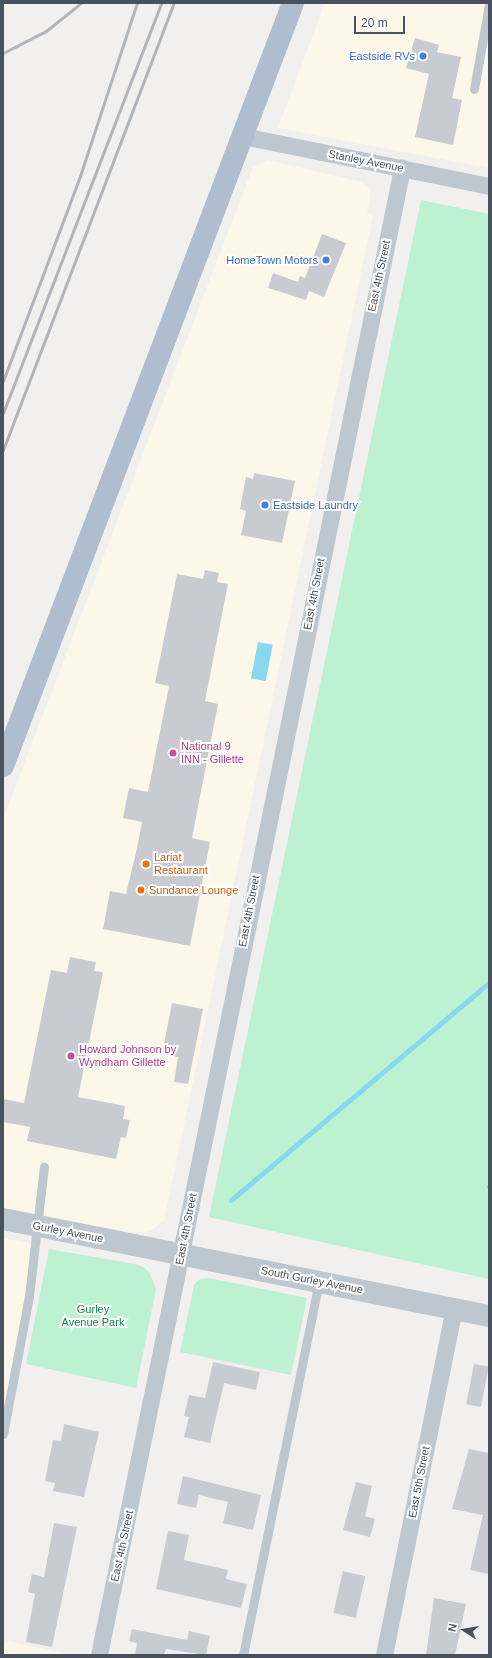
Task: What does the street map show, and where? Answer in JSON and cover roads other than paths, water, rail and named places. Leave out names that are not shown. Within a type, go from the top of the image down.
[{"type":"main road","points":[[3,766],[293,3]]},
{"type":"street","name":"Stanley Avenue","points":[[243,136],[489,186]]},
{"type":"street","name":"East 4th Street","points":[[99,1655],[402,168]]},
{"type":"street","name":"Gurley Avenue","points":[[3,1219],[134,1245]]},
{"type":"street","name":"South Gurley Avenue","points":[[134,1245],[489,1316]]},
{"type":"street","name":"East 5th Street","points":[[384,1655],[454,1309]]},
{"type":"lane","points":[[474,89],[489,5]]},
{"type":"lane","points":[[3,1434],[29,1296],[44,1167]]},
{"type":"lane","points":[[243,1655],[319,1281]]},
{"type":"water","points":[[258,642],[273,645],[266,681],[251,678]]},
{"type":"waterway","points":[[231,1200],[489,983]]},
{"type":"railway","points":[[3,53],[46,31],[81,3]]},
{"type":"railway","points":[[3,381],[80,176],[137,3]]},
{"type":"railway","points":[[3,413],[161,3]]},
{"type":"railway","points":[[3,450],[174,3]]},
{"type":"place","name":"Eastside RVs","points":[[423,56]]},
{"type":"place","name":"HomeTown Motors","points":[[326,260]]},
{"type":"place","name":"Eastside Laundry","points":[[265,505]]},
{"type":"place","name":"National 9 INN - Gillette","points":[[173,753]]},
{"type":"place","name":"Lariat Restaurant","points":[[146,864]]},
{"type":"place","name":"Sundance Lounge","points":[[141,890]]},
{"type":"place","name":"Howard Johnson by Wyndham Gillette","points":[[71,1056]]},
{"type":"park label","name":"Gurley Avenue Park","points":[[93,1316]]}]
